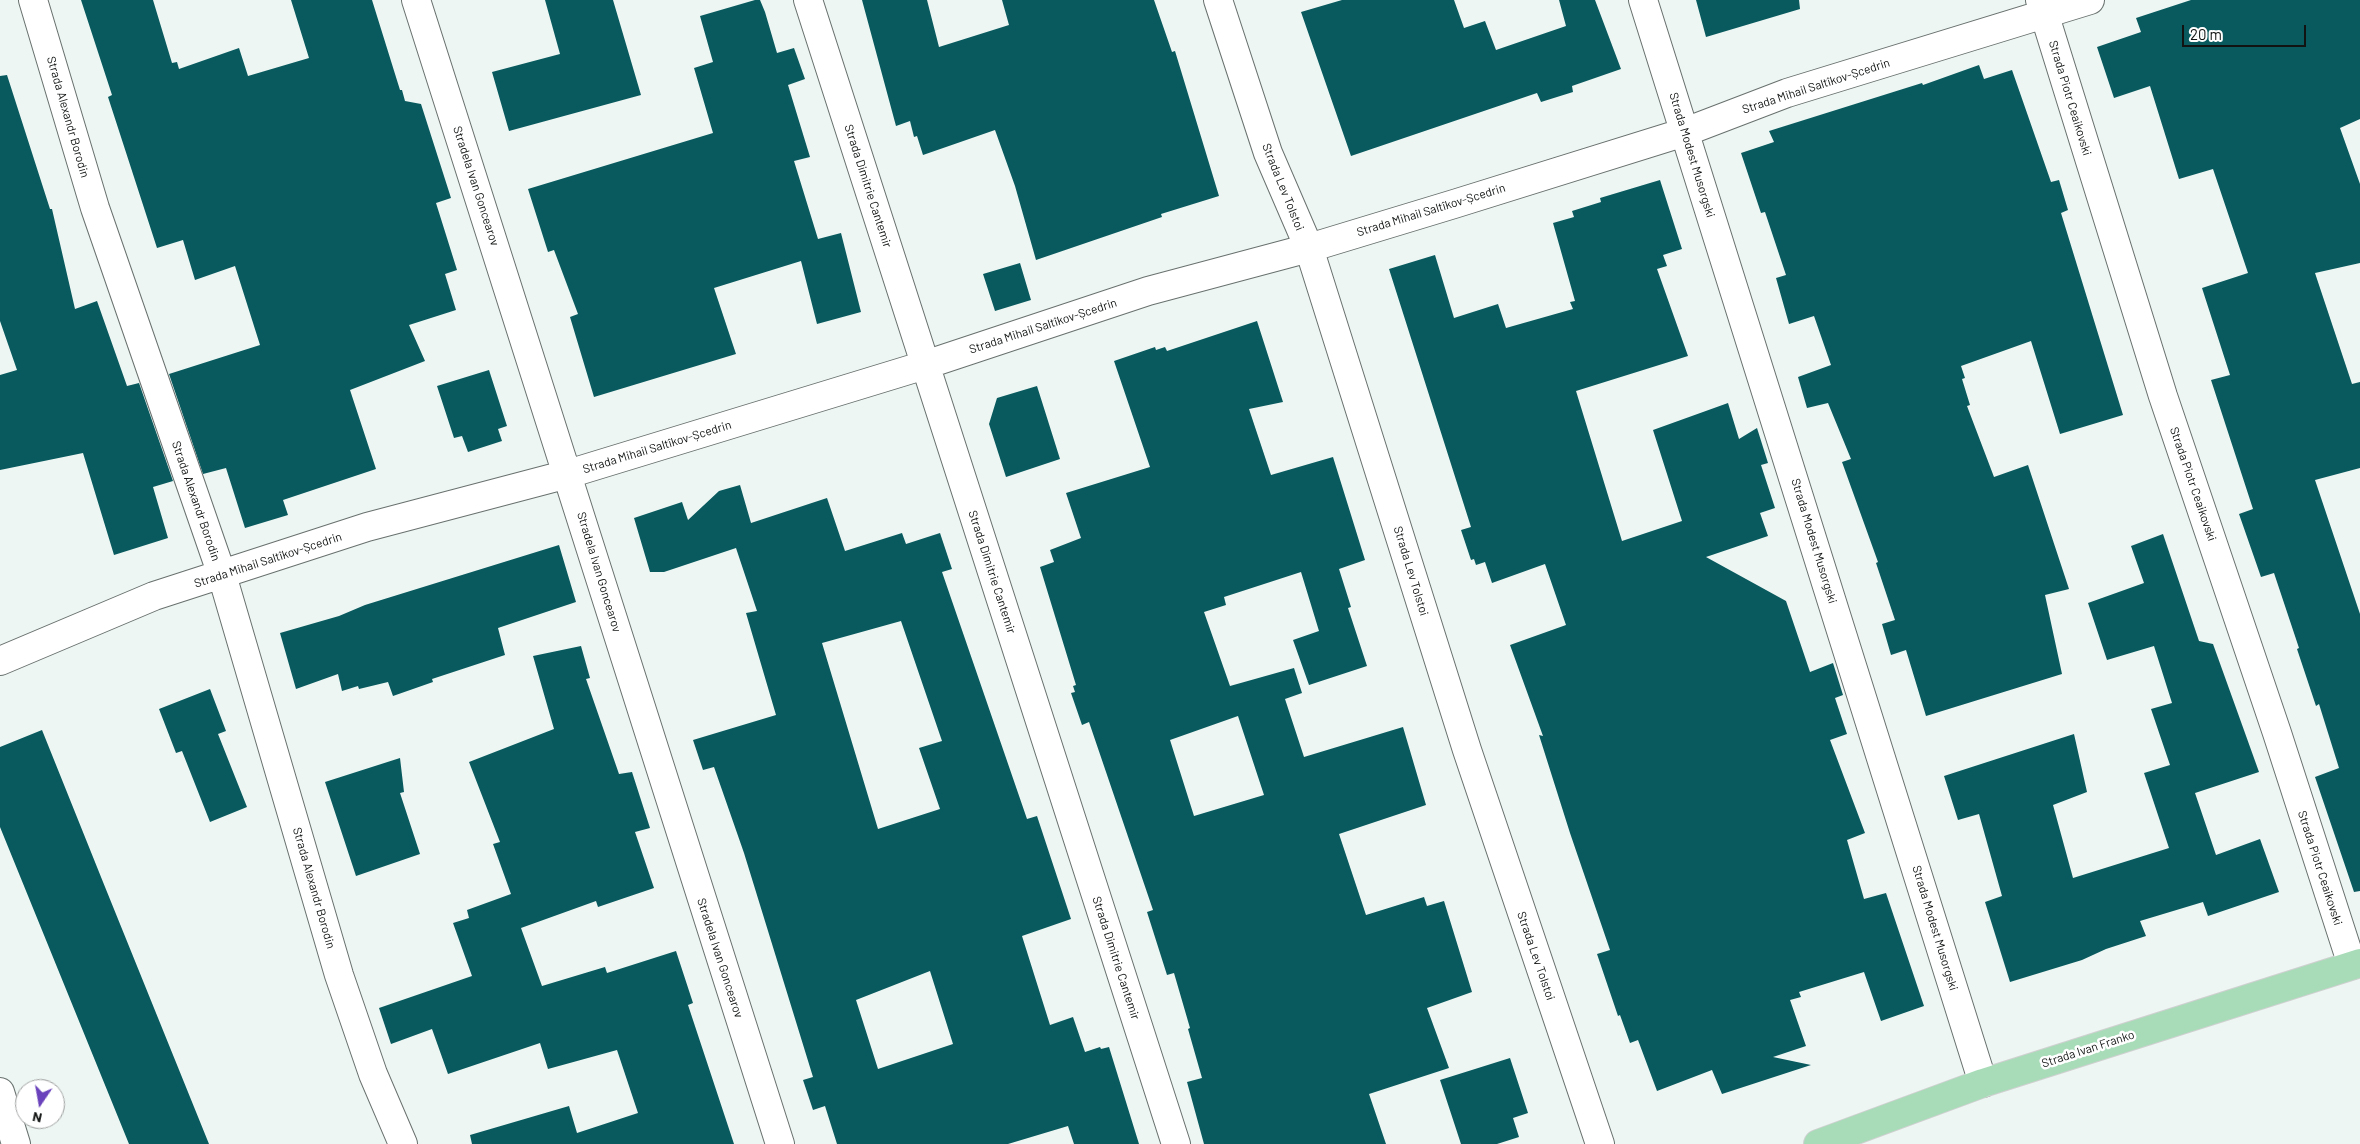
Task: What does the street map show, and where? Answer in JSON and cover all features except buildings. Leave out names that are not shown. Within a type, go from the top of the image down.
[{"type":"main road","name":"Strada Ivan Franko","points":[[1830,1142],[1983,1083],[2356,964]]},
{"type":"street","name":"Strada Alexandr Borodin","points":[[33,0],[95,208],[222,575],[339,975],[373,1074],[403,1144]]},
{"type":"street","name":"Stradela Ivan Goncearov","points":[[416,0],[780,1144]]},
{"type":"street","name":"Strada Dimitrie Cantemir","points":[[808,0],[1176,1144]]},
{"type":"street","name":"Strada Lev Tolstoi","points":[[1218,0],[1268,153],[1309,248],[1467,750],[1600,1144]]},
{"type":"street","name":"Strada Modest Musorgski","points":[[1644,0],[1983,1083]]},
{"type":"street","name":"Strada Mihail Saltîkov-Șcedrin","points":[[0,661],[154,596],[367,527],[568,474],[925,365],[1148,291],[1309,248],[1685,132],[1787,93],[2042,7],[2090,0]]},
{"type":"street","name":"Strada Piotr Ceaikovski","points":[[2042,7],[2163,396],[2356,964]]},
{"type":"street","points":[[0,1092],[16,1144]]}]
